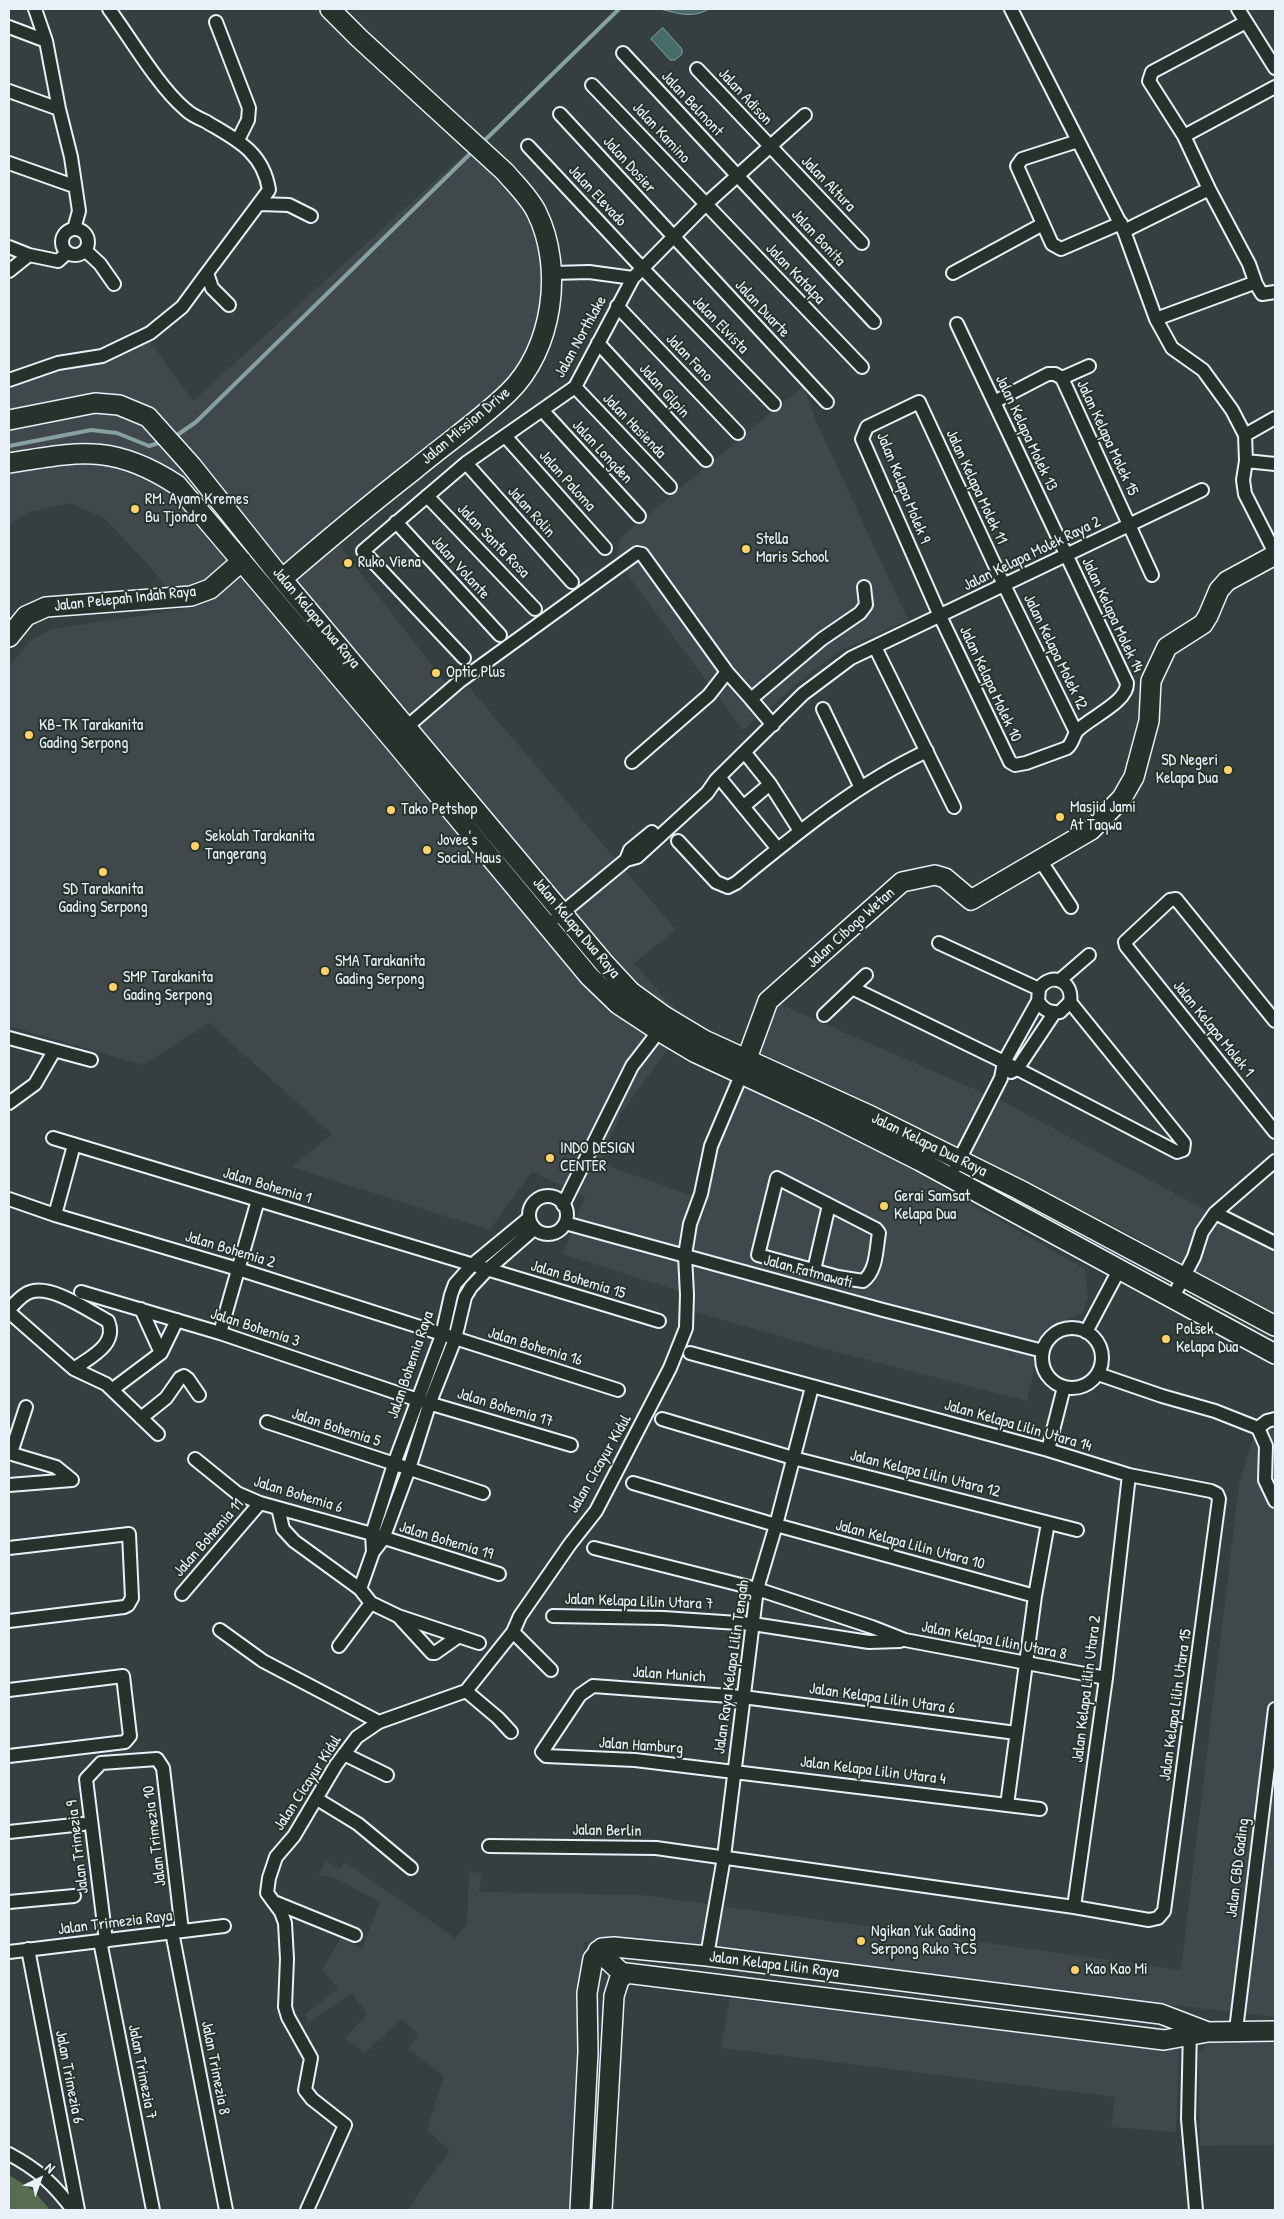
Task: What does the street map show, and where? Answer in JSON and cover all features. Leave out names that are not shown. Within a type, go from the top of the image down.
[{"type":"street","points":[[35,9],[46,41],[59,109],[71,157],[79,211],[74,230],[64,236],[63,248],[67,253]]},
{"type":"street","points":[[9,380],[58,364],[102,356],[150,333],[182,307],[269,190],[266,174],[250,150],[238,140],[186,110],[152,69],[109,9]]},
{"type":"street","name":"Jalan Mission Drive","points":[[282,578],[345,524],[509,393],[532,363],[544,333],[550,306],[552,273],[544,230],[537,213],[525,195],[492,160],[330,9]]},
{"type":"street","points":[[1010,9],[1122,227],[1156,319],[1175,351],[1203,370],[1232,410],[1245,435],[1246,461],[1243,480],[1245,494],[1275,554]]},
{"type":"street","points":[[1238,9],[1275,68]]},
{"type":"street","points":[[216,22],[248,103],[248,120],[238,140]]},
{"type":"street","points":[[1246,22],[1150,75],[1149,81],[1184,136],[1249,264],[1256,284],[1262,294],[1275,292]]},
{"type":"street","points":[[9,27],[46,41]]},
{"type":"street","name":"Jalan Belmont","points":[[623,53],[737,176]]},
{"type":"street","name":"Jalan Adison","points":[[696,69],[770,147]]},
{"type":"street","name":"Jalan Kamino","points":[[592,85],[706,204]]},
{"type":"street","points":[[1184,136],[1275,87]]},
{"type":"street","points":[[9,90],[59,109]]},
{"type":"street","name":"Jalan Dosier","points":[[560,114],[673,237]]},
{"type":"street","name":"Jalan Northlake","points":[[464,658],[363,551],[466,463],[574,388],[633,278],[706,204],[805,115]]},
{"type":"street","points":[[1078,140],[1022,159],[1018,163],[1018,168],[1052,244],[1060,249],[1122,227],[1210,189]]},
{"type":"street","name":"Jalan Elevado","points":[[528,146],[642,268]]},
{"type":"street","name":"Jalan Altura","points":[[770,147],[862,243]]},
{"type":"street","points":[[9,163],[74,186]]},
{"type":"street","name":"Jalan Bonita","points":[[737,176],[874,322]]},
{"type":"street","points":[[260,204],[289,205],[311,216]]},
{"type":"street","name":"Jalan Katalpa","points":[[706,204],[862,367]]},
{"type":"street","points":[[953,273],[1043,224]]},
{"type":"street","points":[[9,247],[29,255],[58,261],[67,253],[80,254],[85,250],[87,239],[84,234],[74,230]]},
{"type":"street","name":"Jalan Duarte","points":[[673,237],[827,402]]},
{"type":"street","points":[[85,250],[100,264],[114,284]]},
{"type":"street","points":[[9,271],[29,255]]},
{"type":"street","name":"Jalan Elvista","points":[[642,268],[774,404]]},
{"type":"street","points":[[207,272],[212,288],[229,305]]},
{"type":"street","points":[[552,273],[589,272],[633,278]]},
{"type":"street","points":[[1156,319],[1248,284],[1256,284]]},
{"type":"street","name":"Jalan Fano","points":[[617,306],[738,432]]},
{"type":"street","name":"Jalan Kelapa Molek 13","points":[[957,324],[1066,556]]},
{"type":"street","name":"Jalan Gilpin","points":[[598,343],[706,460]]},
{"type":"street","points":[[1062,378],[1089,366]]},
{"type":"street","name":"Jalan Kelapa Molek 15","points":[[994,402],[1048,374],[1055,374],[1062,378],[1152,575]]},
{"type":"street","name":"Jalan Hasienda","points":[[574,388],[670,488]]},
{"type":"street","name":"Jalan Kelapa Molek 11","points":[[919,402],[1004,586]]},
{"type":"street","name":"Jalan Kelapa Molek 9","points":[[919,402],[867,427],[862,439],[940,616]]},
{"type":"street","name":"Jalan Kelapa Dua Raya","points":[[9,420],[95,403],[119,405],[148,417],[194,468],[282,578],[631,992],[664,1016],[744,1067],[1275,1354]]},
{"type":"street","name":"Jalan Longden","points":[[542,410],[639,516]]},
{"type":"street","points":[[1245,435],[1275,418]]},
{"type":"street","name":"Jalan Paloma","points":[[505,436],[604,548]]},
{"type":"street","name":"Jalan Kelapa Dua Raya","points":[[9,463],[65,454],[95,452],[125,459],[154,470],[177,485],[393,740],[589,976],[618,1004],[659,1032],[696,1053],[744,1067],[871,1116],[1018,1189],[1275,1326]]},
{"type":"street","points":[[1246,461],[1275,464]]},
{"type":"street","name":"Jalan Rolin","points":[[466,463],[572,582]]},
{"type":"street","points":[[177,485],[194,468]]},
{"type":"street","name":"Jalan Kelapa Molek Raya 2","points":[[547,925],[626,860],[636,857],[644,851],[707,793],[717,779],[803,694],[851,658],[1202,490]]},
{"type":"street","name":"Jalan Santa Rosa","points":[[427,496],[535,609]]},
{"type":"street","name":"Jalan Volante","points":[[396,522],[500,636]]},
{"type":"street","points":[[393,740],[460,681],[637,553],[642,554],[661,578],[727,672],[773,725]]},
{"type":"street","name":"Jalan Cibogo Wetan","points":[[744,1067],[768,1001],[902,882],[936,875],[945,878],[971,900],[1091,830],[1105,817],[1129,787],[1134,777],[1149,721],[1151,681],[1167,647],[1203,624],[1219,590],[1227,581],[1275,554]]},
{"type":"street","name":"Jalan Kelapa Molek 14","points":[[1066,556],[1127,683],[1127,689],[1122,696],[1076,732]]},
{"type":"street","name":"Jalan Pelepah Indah Raya","points":[[9,637],[26,616],[46,607],[191,596],[210,590],[242,561]]},
{"type":"street","name":"Jalan Kelapa Molek 12","points":[[1004,586],[1076,732]]},
{"type":"street","points":[[751,698],[822,639],[860,613],[866,605],[864,587]]},
{"type":"street","name":"Jalan Kelapa Molek 10","points":[[940,616],[1010,762],[1013,764],[1026,764],[1067,748],[1072,743],[1076,732]]},
{"type":"street","points":[[875,647],[954,807]]},
{"type":"street","points":[[632,762],[709,694],[727,672]]},
{"type":"street","points":[[823,709],[861,788]]},
{"type":"street","points":[[678,841],[716,882],[728,887],[736,883],[800,832],[861,788],[892,767],[927,751]]},
{"type":"street","points":[[745,753],[770,784],[800,832]]},
{"type":"street","points":[[717,779],[744,806],[778,849]]},
{"type":"street","points":[[744,806],[770,784]]},
{"type":"street","points":[[1040,860],[1071,907]]},
{"type":"street","name":"Jalan Kelapa Molek 1","points":[[1275,1021],[1176,899],[1170,900],[1127,938],[1126,946],[1275,1132]]},
{"type":"street","points":[[939,943],[1039,995],[1045,1009],[1055,1012],[1064,1010],[1070,1002],[1070,989],[1060,980]]},
{"type":"street","points":[[950,1177],[1001,1078],[1004,1062],[1048,980],[1060,980],[1089,955]]},
{"type":"street","points":[[824,1015],[854,989],[866,975]]},
{"type":"street","points":[[854,989],[1004,1062],[1177,1152],[1183,1150],[1184,1144],[1070,1002]]},
{"type":"street","points":[[1001,1078],[1017,1069],[1055,1012]]},
{"type":"street","points":[[563,1205],[632,1066],[659,1032]]},
{"type":"street","points":[[9,1038],[91,1060]]},
{"type":"street","points":[[9,1103],[34,1084],[54,1051]]},
{"type":"street","name":"Jalan Cicayur Kidul","points":[[307,2210],[345,2125],[312,2099],[305,2090],[311,2058],[288,2017],[285,2007],[287,1959],[285,1924],[281,1912],[267,1894],[269,1878],[276,1857],[294,1836],[344,1754],[357,1737],[379,1722],[466,1691],[513,1632],[520,1616],[596,1510],[670,1368],[686,1328],[688,1295],[685,1255],[690,1224],[701,1194],[711,1146],[744,1067]]},
{"type":"street","name":"Jalan Bohemia 1","points":[[53,1138],[488,1270]]},
{"type":"street","points":[[55,1215],[74,1144]]},
{"type":"street","points":[[1172,1297],[1194,1258],[1202,1232],[1215,1212],[1275,1161]]},
{"type":"street","points":[[777,1178],[829,1205],[879,1233],[874,1264],[870,1276],[864,1281],[758,1256],[777,1178]]},
{"type":"street","points":[[553,1197],[563,1205],[566,1216],[562,1228],[552,1234],[539,1232],[532,1223],[531,1206],[541,1198],[553,1197]]},
{"type":"street","name":"Jalan Bohemia 2","points":[[9,1199],[55,1215],[238,1269],[442,1334]]},
{"type":"street","points":[[220,1334],[258,1200]]},
{"type":"street","points":[[814,1270],[829,1205]]},
{"type":"street","points":[[1215,1212],[1275,1243]]},
{"type":"street","name":"Jalan Fatmawati","points":[[565,1222],[833,1296],[1043,1351]]},
{"type":"street","name":"Jalan Bohemia Raya","points":[[378,1536],[409,1469],[450,1295],[455,1284],[472,1265],[532,1223]]},
{"type":"street","name":"Jalan Bohemia Raya","points":[[360,1589],[378,1536],[394,1464],[455,1339],[465,1297],[471,1287],[532,1223]]},
{"type":"street","name":"Jalan Bohemia 15","points":[[488,1270],[658,1321]]},
{"type":"street","points":[[1086,1332],[1119,1270]]},
{"type":"street","points":[[833,1296],[838,1276]]},
{"type":"street","points":[[74,1369],[109,1342],[112,1329],[108,1321],[58,1294],[42,1290],[28,1292],[9,1311],[74,1369],[106,1384],[158,1434]]},
{"type":"street","name":"Jalan Bohemia 3","points":[[81,1292],[177,1320],[424,1401]]},
{"type":"street","points":[[141,1309],[160,1353]]},
{"type":"street","points":[[117,1386],[160,1353],[177,1320]]},
{"type":"street","points":[[1078,1329],[1094,1338],[1102,1355],[1102,1364],[1098,1374],[1083,1386],[1064,1387],[1051,1379],[1046,1373],[1042,1359],[1043,1351],[1050,1338],[1063,1330],[1078,1329]]},
{"type":"street","name":"Jalan Bohemia 16","points":[[442,1334],[618,1390]]},
{"type":"street","name":"Jalan Kelapa Lilin Utara 14","points":[[690,1354],[1048,1450],[1129,1475],[1211,1491],[1216,1494]]},
{"type":"street","points":[[1098,1374],[1162,1396],[1215,1411],[1258,1428],[1266,1446],[1265,1480],[1275,1501]]},
{"type":"street","points":[[141,1418],[166,1398],[180,1378],[184,1376],[198,1395]]},
{"type":"street","name":"Jalan Raya Kelapa Lilin Tengah","points":[[707,1956],[724,1857],[757,1589],[776,1525],[812,1387]]},
{"type":"street","points":[[1048,1450],[1064,1387]]},
{"type":"street","name":"Jalan Bohemia 17","points":[[424,1401],[570,1445]]},
{"type":"street","points":[[9,1485],[72,1480],[56,1467],[10,1453],[26,1407]]},
{"type":"street","name":"Jalan Kelapa Lilin Utara 12","points":[[662,1419],[793,1458],[1077,1530]]},
{"type":"street","points":[[1258,1428],[1267,1421],[1275,1419]]},
{"type":"street","name":"Jalan Bohemia 5","points":[[267,1422],[483,1493]]},
{"type":"street","name":"Jalan Bohemia 6","points":[[196,1459],[238,1493],[260,1503],[378,1536]]},
{"type":"street","name":"Jalan Kelapa Lilin Utara 2","points":[[1074,1907],[1106,1678],[1129,1475]]},
{"type":"street","name":"Jalan Kelapa Lilin Utara 10","points":[[633,1483],[776,1525],[1034,1596]]},
{"type":"street","name":"Jalan Kelapa Lilin Utara 15","points":[[1074,1907],[1150,1920],[1158,1918],[1164,1911],[1219,1499],[1216,1494]]},
{"type":"street","name":"Jalan Bohemia 11","points":[[182,1594],[260,1503]]},
{"type":"street","points":[[278,1508],[283,1529],[294,1541],[360,1589],[371,1603],[398,1616],[479,1643]]},
{"type":"street","points":[[1007,1804],[1027,1664],[1034,1596],[1048,1523]]},
{"type":"street","points":[[9,1548],[129,1534],[132,1598],[128,1606],[124,1607],[9,1620]]},
{"type":"street","name":"Jalan Bohemia 19","points":[[378,1536],[499,1574]]},
{"type":"street","name":"Jalan Kelapa Lilin Utara 7","points":[[594,1548],[757,1589]]},
{"type":"street","name":"Jalan Kelapa Lilin Utara 8","points":[[757,1589],[872,1627],[905,1640],[1106,1678]]},
{"type":"street","points":[[339,1646],[371,1603]]},
{"type":"street","points":[[398,1616],[432,1653],[435,1653],[459,1636]]},
{"type":"street","name":"Jalan Kelapa Lilin Utara 7","points":[[553,1616],[663,1618],[753,1624]]},
{"type":"street","name":"Jalan Kelapa Lilin Utara 8","points":[[753,1624],[869,1642],[905,1640]]},
{"type":"street","points":[[220,1630],[263,1661],[379,1722]]},
{"type":"street","points":[[513,1632],[551,1670]]},
{"type":"street","points":[[9,1690],[123,1676],[130,1736],[126,1742],[9,1756]]},
{"type":"street","name":"Jalan Munich","points":[[546,1756],[542,1752],[580,1695],[593,1686],[744,1697]]},
{"type":"street","points":[[466,1691],[498,1718],[511,1732]]},
{"type":"street","name":"Jalan Kelapa Lilin Utara 6","points":[[744,1697],[1016,1733]]},
{"type":"street","name":"Jalan CBD Gading","points":[[1236,2030],[1275,1710]]},
{"type":"street","points":[[344,1754],[387,1776]]},
{"type":"street","name":"Jalan Hamburg","points":[[546,1756],[635,1760],[734,1770]]},
{"type":"street","name":"Jalan Trimezia 9","points":[[103,1941],[86,1780],[101,1763],[156,1759],[163,1768]]},
{"type":"street","name":"Jalan Trimezia 10","points":[[163,1768],[177,1932]]},
{"type":"street","name":"Jalan Kelapa Lilin Utara 4","points":[[734,1770],[1040,1808]]},
{"type":"street","points":[[317,1800],[358,1824],[411,1868]]},
{"type":"street","points":[[9,1832],[83,1824]]},
{"type":"street","name":"Jalan Berlin","points":[[489,1846],[656,1848],[724,1857]]},
{"type":"street","points":[[724,1857],[1074,1907]]},
{"type":"street","points":[[9,1902],[74,1896]]},
{"type":"street","points":[[272,1901],[355,1935]]},
{"type":"street","name":"Jalan Trimezia Raya","points":[[9,1952],[224,1926]]},
{"type":"street","name":"Jalan Trimezia 8","points":[[177,1932],[226,2210]]},
{"type":"street","name":"Jalan Trimezia 7","points":[[103,1941],[153,2210]]},
{"type":"street","name":"Jalan Kelapa Lilin Raya","points":[[598,1951],[602,1948],[614,1947],[707,1956],[1161,2014],[1196,2031]]},
{"type":"street","name":"Jalan Trimezia 6","points":[[28,1950],[78,2210]]},
{"type":"street","points":[[580,2210],[588,2052],[587,1993],[593,1959],[598,1951],[623,1974],[614,1996],[602,2210]]},
{"type":"street","name":"Jalan Kelapa Lilin Raya","points":[[623,1974],[630,1972],[1164,2040],[1196,2031],[1275,2031]]},
{"type":"street","points":[[910,2008],[911,1982]]},
{"type":"street","points":[[587,1993],[592,1988],[603,1987],[614,1996]]},
{"type":"street","points":[[1196,2031],[1188,2119],[1196,2210]]},
{"type":"street","points":[[9,2154],[26,2163],[57,2188],[73,2210]]},
{"type":"shaded area","points":[[467,152],[504,184],[526,214],[540,248],[544,288],[537,324],[527,352],[508,382],[326,526],[455,695],[468,686],[676,930],[634,963],[665,999],[689,1020],[621,1113],[600,1163],[707,1201],[722,1135],[745,1082],[847,1133],[1085,1269],[1088,1297],[1082,1314],[1063,1321],[1042,1335],[1027,1401],[821,1348],[691,1311],[689,1294],[563,1254],[585,1197],[532,1172],[489,1230],[292,1167],[332,1134],[209,1023],[143,1065],[9,1026],[9,669],[28,642],[52,629],[184,609],[146,562],[104,518],[70,503],[29,512],[9,525],[9,389],[36,375],[97,361],[148,339],[193,401]]},
{"type":"shaded area","name":"Stella Maris School","points":[[803,386],[816,421],[908,620],[841,650],[805,677],[743,730],[616,559],[620,538]]},
{"type":"shaded area","points":[[779,1004],[1002,1101],[1275,1247],[1275,1314],[1105,1221],[759,1052]]},
{"type":"shaded area","points":[[1259,1418],[1275,1424],[1275,2017],[723,1953],[584,1942],[569,2210],[411,2210],[412,2204],[425,2184],[450,2151],[427,2130],[444,2076],[408,2049],[418,2034],[401,2019],[365,2053],[345,2038],[367,2014],[352,1993],[309,2022],[305,2014],[338,1989],[322,1969],[341,1938],[362,1949],[380,1902],[333,1877],[318,1875],[327,1861],[339,1870],[345,1862],[455,1938],[467,1924],[469,1871],[482,1874],[479,1892],[642,1895],[1181,1970],[1239,1485]]},
{"type":"shaded area","points":[[730,1998],[1179,2049],[1176,2132],[1111,2127],[1115,2097],[721,2048]]},
{"type":"shaded area","points":[[1275,2041],[1275,2145],[1200,2146],[1198,2053],[1210,2042]]},
{"type":"green space","points":[[9,2175],[34,2191],[50,2210],[9,2210]]},
{"type":"water","points":[[660,9],[709,9],[697,14],[691,14]]},
{"type":"water","points":[[663,28],[682,49],[682,54],[675,60],[670,60],[651,39]]},
{"type":"waterway","points":[[482,143],[619,9]]},
{"type":"waterway","points":[[173,438],[196,422],[473,151]]},
{"type":"waterway","points":[[9,446],[91,430],[117,433],[149,446],[162,442]]},
{"type":"place","name":"RM. Ayam Kremes Bu Tjondro","points":[[135,509]]},
{"type":"place","name":"Stella Maris School","points":[[746,549]]},
{"type":"place","name":"Ruko Viena","points":[[348,563]]},
{"type":"place","name":"Optic Plus","points":[[436,673]]},
{"type":"place","name":"KB-TK Tarakanita Gading Serpong","points":[[29,735]]},
{"type":"place","name":"SD Negeri Kelapa Dua","points":[[1228,770]]},
{"type":"place","name":"Tako Petshop","points":[[391,810]]},
{"type":"place","name":"Masjid Jami At Taqwa","points":[[1060,817]]},
{"type":"place","name":"Sekolah Tarakanita Tangerang","points":[[195,846]]},
{"type":"place","name":"Jovee's Social Haus","points":[[427,850]]},
{"type":"place","name":"SD Tarakanita Gading Serpong","points":[[103,872]]},
{"type":"place","name":"SMA Tarakanita Gading Serpong","points":[[325,971]]},
{"type":"place","name":"SMP Tarakanita Gading Serpong","points":[[113,987]]},
{"type":"place","name":"INDO DESIGN CENTER","points":[[550,1158]]},
{"type":"place","name":"Gerai Samsat Kelapa Dua","points":[[884,1206]]},
{"type":"place","name":"Polsek Kelapa Dua","points":[[1166,1339]]},
{"type":"place","name":"Ngikan Yuk Gading Serpong Ruko 7CS","points":[[861,1941]]},
{"type":"place","name":"Kao Kao Mi","points":[[1075,1970]]}]
